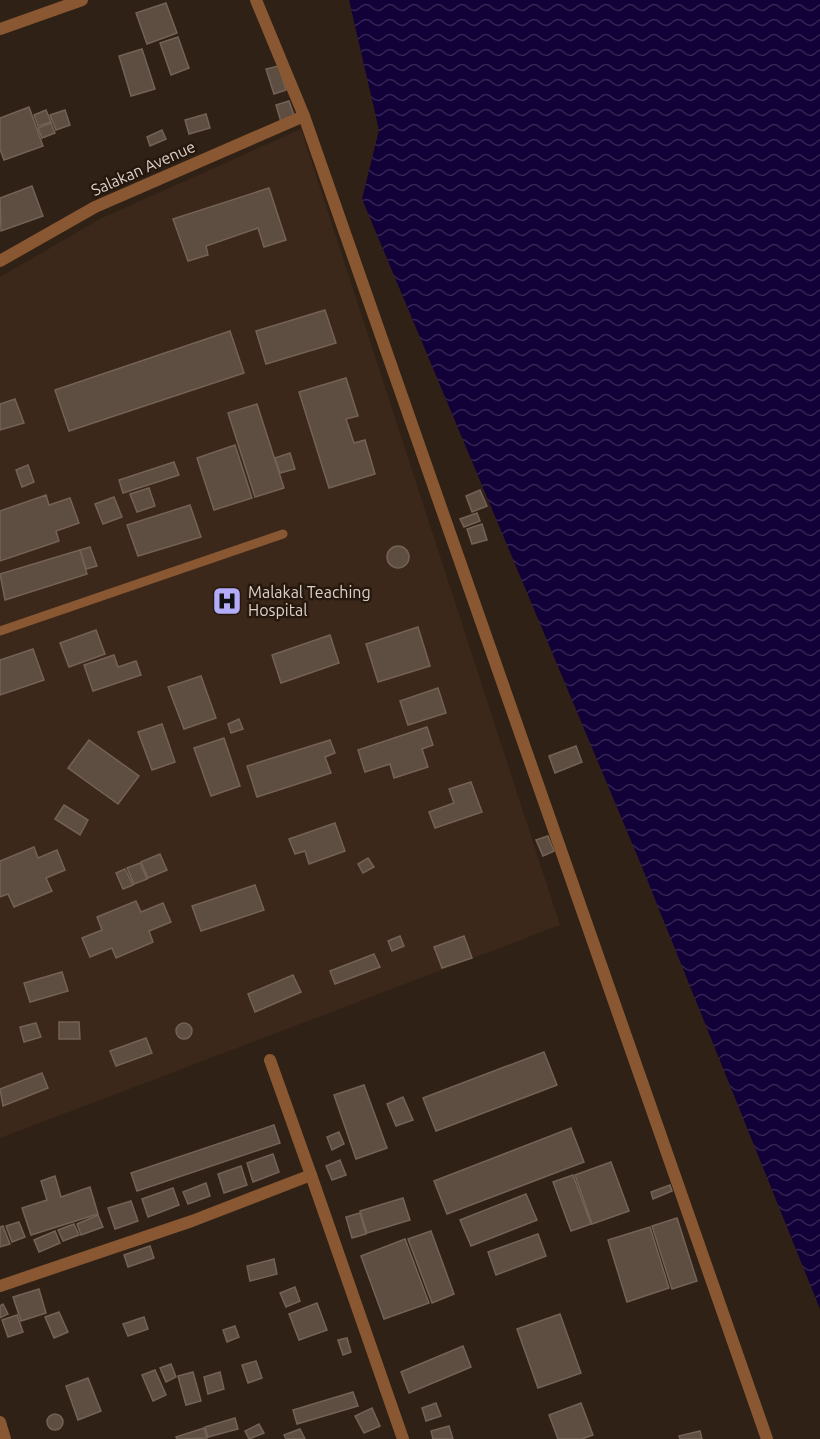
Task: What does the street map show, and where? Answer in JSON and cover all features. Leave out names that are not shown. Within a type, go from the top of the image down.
[{"type":"street","points":[[0,29],[82,0]]},
{"type":"street","points":[[256,0],[304,116],[767,1439]]},
{"type":"street","name":"Salakan Avenue","points":[[0,261],[95,207],[304,116]]},
{"type":"street","points":[[270,1060],[403,1439]]},
{"type":"street","points":[[0,1286],[192,1221],[311,1175]]},
{"type":"street","points":[[0,1422],[5,1439]]},
{"type":"lane","points":[[0,631],[283,534]]},
{"type":"shaded area","name":"Malakal Teaching Hospital","points":[[301,129],[560,925],[0,1138],[0,277],[102,218]]},
{"type":"water","points":[[349,0],[820,0],[820,1309],[642,867],[362,199],[379,130]]},
{"type":"building","points":[[166,3],[177,33],[147,44],[136,13]]},
{"type":"building","points":[[178,37],[189,68],[171,75],[160,43]]},
{"type":"building","points":[[142,49],[155,89],[131,96],[119,56]]},
{"type":"building","points":[[279,66],[286,90],[274,94],[266,69]]},
{"type":"building","points":[[289,101],[295,118],[281,122],[276,105]]},
{"type":"building","points":[[29,107],[43,146],[4,160],[0,149],[0,118]]},
{"type":"building","points":[[46,110],[51,122],[38,126],[34,115]]},
{"type":"building","points":[[65,110],[70,125],[56,130],[50,115]]},
{"type":"building","points":[[206,114],[210,128],[189,134],[185,120]]},
{"type":"building","points":[[51,123],[55,133],[42,138],[38,128]]},
{"type":"building","points":[[162,130],[166,139],[150,146],[147,137]]},
{"type":"building","points":[[32,186],[43,216],[1,231],[0,198]]},
{"type":"building","points":[[269,188],[286,240],[264,247],[258,228],[206,246],[208,255],[188,261],[173,219]]},
{"type":"building","points":[[325,310],[336,343],[266,364],[256,331]]},
{"type":"building","points":[[230,331],[244,373],[69,431],[55,390]]},
{"type":"building","points":[[346,378],[358,416],[346,419],[354,443],[365,440],[375,474],[329,488],[299,392]]},
{"type":"building","points":[[15,399],[24,423],[0,430],[0,404]]},
{"type":"building","points":[[257,404],[284,488],[255,497],[228,413]]},
{"type":"building","points":[[235,445],[252,498],[214,510],[197,458]]},
{"type":"building","points":[[290,453],[295,469],[280,473],[275,458]]},
{"type":"building","points":[[174,462],[179,475],[123,493],[119,480]]},
{"type":"building","points":[[28,465],[34,482],[22,487],[16,470]]},
{"type":"building","points":[[149,488],[155,506],[137,512],[130,494]]},
{"type":"building","points":[[480,490],[487,506],[472,512],[466,496]]},
{"type":"building","points":[[46,495],[49,505],[70,498],[79,523],[56,531],[59,541],[0,561],[0,511]]},
{"type":"building","points":[[114,497],[122,517],[103,524],[95,504]]},
{"type":"building","points":[[190,505],[201,537],[138,556],[127,525]]},
{"type":"building","points":[[477,513],[480,521],[464,527],[460,519]]},
{"type":"building","points":[[482,524],[487,540],[472,544],[467,529]]},
{"type":"building","points":[[398,546],[406,549],[409,557],[406,565],[398,568],[390,565],[387,557],[390,549]]},
{"type":"building","points":[[90,547],[97,566],[86,569],[80,550]]},
{"type":"building","points":[[80,550],[87,574],[5,600],[0,574]]},
{"type":"building","points":[[418,627],[430,666],[378,682],[366,644]]},
{"type":"building","points":[[96,630],[105,654],[69,667],[60,643]]},
{"type":"building","points":[[330,635],[339,663],[281,683],[272,655]]},
{"type":"building","points":[[33,649],[44,680],[0,695],[0,660]]},
{"type":"building","points":[[114,655],[118,667],[136,661],[141,675],[93,691],[84,665]]},
{"type":"building","points":[[201,676],[216,718],[184,729],[168,687]]},
{"type":"building","points":[[438,688],[446,713],[408,725],[400,701]]},
{"type":"building","points":[[239,719],[243,729],[231,733],[228,724]]},
{"type":"building","points":[[162,724],[175,762],[152,770],[138,732]]},
{"type":"building","points":[[427,727],[433,745],[422,749],[428,767],[394,778],[390,764],[365,772],[358,750]]},
{"type":"building","points":[[224,738],[240,786],[211,796],[194,748]]},
{"type":"building","points":[[89,740],[139,776],[118,804],[68,768]]},
{"type":"building","points":[[330,740],[335,753],[325,757],[331,773],[257,797],[247,766]]},
{"type":"building","points":[[576,746],[582,762],[555,773],[549,756]]},
{"type":"building","points":[[471,782],[482,812],[435,828],[429,812],[454,803],[449,789]]},
{"type":"building","points":[[64,805],[88,820],[80,835],[55,819]]},
{"type":"building","points":[[335,823],[345,851],[309,864],[305,851],[295,854],[289,839]]},
{"type":"building","points":[[548,836],[554,851],[543,856],[536,840]]},
{"type":"building","points":[[34,847],[38,858],[57,850],[65,870],[46,878],[52,891],[14,907],[8,894],[0,897],[0,861]]},
{"type":"building","points":[[160,854],[167,870],[148,878],[141,862]]},
{"type":"building","points":[[368,858],[374,867],[363,873],[358,864]]},
{"type":"building","points":[[140,863],[147,879],[134,884],[127,868]]},
{"type":"building","points":[[125,869],[133,885],[123,889],[116,873]]},
{"type":"building","points":[[255,885],[264,910],[201,931],[192,906]]},
{"type":"building","points":[[136,901],[141,912],[163,903],[171,922],[149,931],[153,942],[116,958],[112,948],[90,957],[82,938],[102,930],[97,917]]},
{"type":"building","points":[[400,936],[404,946],[392,951],[388,941]]},
{"type":"building","points":[[464,936],[472,958],[442,968],[434,947]]},
{"type":"building","points":[[374,954],[380,967],[335,984],[330,971]]},
{"type":"building","points":[[62,972],[68,991],[30,1002],[24,983]]},
{"type":"building","points":[[293,975],[301,992],[255,1012],[248,994]]},
{"type":"building","points":[[59,1022],[79,1022],[80,1039],[59,1039]]},
{"type":"building","points":[[36,1023],[41,1037],[24,1042],[20,1027]]},
{"type":"building","points":[[181,1023],[187,1023],[192,1031],[190,1037],[181,1039],[176,1034],[176,1028]]},
{"type":"building","points":[[146,1038],[152,1053],[116,1066],[110,1051]]},
{"type":"building","points":[[544,1052],[557,1085],[436,1131],[423,1098]]},
{"type":"building","points":[[42,1073],[48,1088],[3,1106],[0,1089]]},
{"type":"building","points":[[364,1085],[387,1148],[356,1159],[334,1095]]},
{"type":"building","points":[[403,1097],[413,1120],[396,1126],[387,1104]]},
{"type":"building","points":[[274,1125],[280,1143],[137,1191],[131,1173]]},
{"type":"building","points":[[571,1128],[584,1162],[447,1214],[434,1181]]},
{"type":"building","points":[[339,1132],[344,1144],[332,1150],[327,1137]]},
{"type":"building","points":[[273,1154],[279,1172],[253,1182],[247,1163]]},
{"type":"building","points":[[340,1160],[346,1175],[332,1180],[326,1166]]},
{"type":"building","points":[[611,1162],[629,1211],[592,1224],[575,1175]]},
{"type":"building","points":[[241,1166],[247,1185],[224,1193],[218,1174]]},
{"type":"building","points":[[573,1175],[591,1224],[571,1231],[553,1182]]},
{"type":"building","points":[[55,1176],[61,1197],[90,1187],[98,1214],[31,1235],[22,1208],[47,1200],[41,1181]]},
{"type":"building","points":[[206,1183],[210,1196],[188,1204],[183,1192]]},
{"type":"building","points":[[670,1185],[672,1191],[653,1199],[651,1192]]},
{"type":"building","points":[[173,1188],[179,1205],[148,1217],[142,1199]]},
{"type":"building","points":[[526,1194],[537,1220],[471,1246],[460,1220]]},
{"type":"building","points":[[403,1198],[410,1220],[367,1233],[360,1211]]},
{"type":"building","points":[[131,1201],[138,1221],[115,1229],[108,1208]]},
{"type":"building","points":[[360,1213],[366,1234],[352,1238],[346,1217]]},
{"type":"building","points":[[98,1215],[103,1227],[81,1235],[77,1224]]},
{"type":"building","points":[[677,1218],[697,1281],[672,1289],[652,1226]]},
{"type":"building","points":[[19,1222],[25,1237],[12,1242],[6,1226]]},
{"type":"building","points":[[74,1224],[79,1235],[63,1241],[58,1230]]},
{"type":"building","points":[[3,1226],[10,1244],[0,1247],[0,1227]]},
{"type":"building","points":[[650,1227],[669,1288],[627,1302],[608,1240]]},
{"type":"building","points":[[55,1231],[60,1243],[39,1252],[34,1240]]},
{"type":"building","points":[[431,1231],[454,1294],[432,1303],[408,1239]]},
{"type":"building","points":[[538,1234],[546,1256],[496,1275],[488,1252]]},
{"type":"building","points":[[405,1239],[429,1303],[384,1319],[361,1256]]},
{"type":"building","points":[[150,1246],[154,1258],[128,1267],[124,1255]]},
{"type":"building","points":[[274,1259],[277,1274],[250,1281],[247,1266]]},
{"type":"building","points":[[295,1287],[300,1301],[286,1307],[280,1293]]},
{"type":"building","points":[[39,1289],[46,1313],[21,1321],[13,1297]]},
{"type":"building","points":[[317,1303],[327,1330],[299,1340],[289,1314]]},
{"type":"building","points":[[3,1304],[8,1314],[0,1318],[0,1306]]},
{"type":"building","points":[[59,1312],[68,1332],[54,1338],[45,1317]]},
{"type":"building","points":[[560,1314],[581,1373],[538,1388],[517,1329]]},
{"type":"building","points":[[17,1315],[23,1332],[8,1337],[2,1320]]},
{"type":"building","points":[[144,1317],[148,1329],[128,1336],[123,1324]]},
{"type":"building","points":[[235,1326],[239,1337],[227,1342],[223,1330]]},
{"type":"building","points":[[347,1338],[351,1352],[343,1355],[338,1340]]},
{"type":"building","points":[[463,1346],[471,1367],[409,1393],[401,1372]]},
{"type":"building","points":[[256,1361],[262,1378],[248,1383],[242,1365]]},
{"type":"building","points":[[171,1364],[176,1377],[166,1382],[160,1368]]},
{"type":"building","points":[[155,1370],[166,1395],[153,1401],[142,1375]]},
{"type":"building","points":[[193,1372],[201,1401],[186,1405],[178,1376]]},
{"type":"building","points":[[220,1372],[224,1389],[208,1394],[204,1377]]},
{"type":"building","points":[[88,1378],[101,1411],[78,1420],[66,1386]]},
{"type":"building","points":[[353,1392],[358,1406],[297,1424],[293,1410]]},
{"type":"building","points":[[436,1403],[441,1416],[426,1421],[422,1408]]},
{"type":"building","points":[[581,1403],[593,1435],[582,1439],[558,1439],[549,1415]]},
{"type":"building","points":[[372,1408],[380,1426],[364,1433],[355,1416]]},
{"type":"building","points":[[55,1414],[63,1422],[55,1430],[47,1422]]},
{"type":"building","points":[[235,1418],[238,1429],[208,1437],[205,1427]]},
{"type":"building","points":[[259,1424],[264,1433],[249,1439],[245,1431]]},
{"type":"building","points":[[449,1426],[453,1439],[433,1439],[431,1431]]},
{"type":"building","points":[[204,1428],[207,1438],[177,1439],[176,1437]]},
{"type":"building","points":[[300,1429],[305,1439],[286,1439],[284,1435]]},
{"type":"building","points":[[700,1431],[702,1439],[680,1439],[679,1436]]},
{"type":"place","name":"Malakal Teaching Hospital","points":[[227,601]]}]
